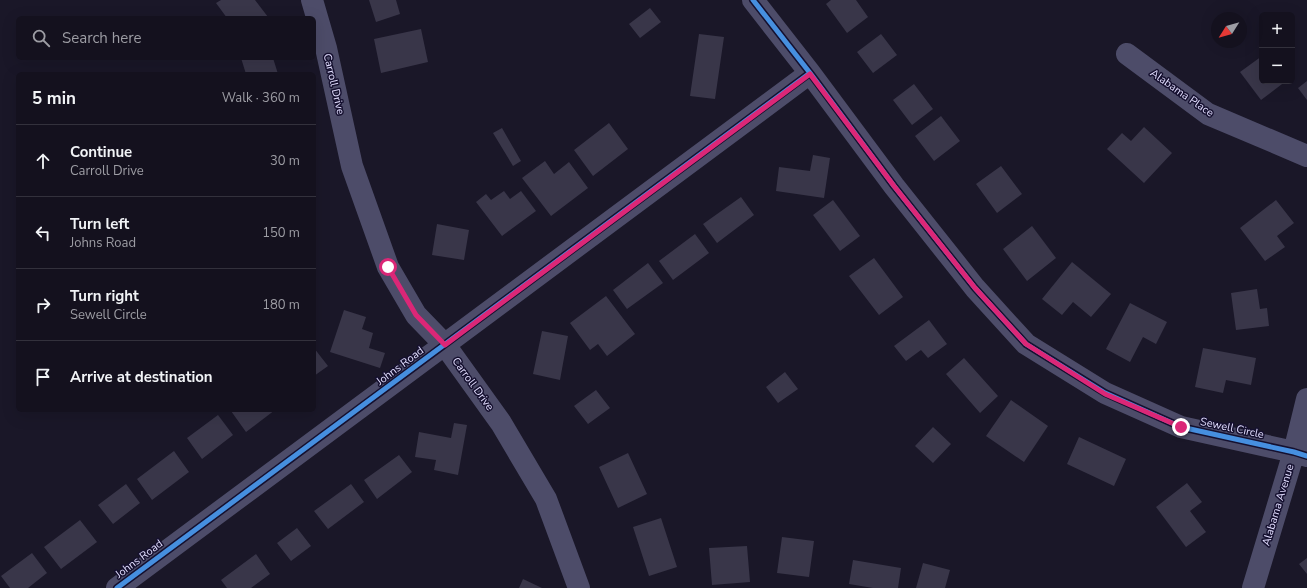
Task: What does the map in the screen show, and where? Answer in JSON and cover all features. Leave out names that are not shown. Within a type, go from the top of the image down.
[{"type":"street","name":"Carroll Drive","points":[[312,0],[326,48],[352,166],[388,267],[416,315],[445,345],[501,422],[546,499],[579,588]]},
{"type":"street","name":"Sewell Circle","points":[[753,0],[894,186],[975,288],[1026,344],[1105,394],[1181,427],[1300,454]]},
{"type":"street","name":"Alabama Place","points":[[1127,54],[1208,114],[1307,156]]},
{"type":"street","name":"Johns Road","points":[[117,588],[810,74]]},
{"type":"street","name":"Alabama Avenue","points":[[1253,588],[1300,454],[1307,399]]},
{"type":"building","points":[[221,0],[255,0],[267,16],[226,16],[216,3]]},
{"type":"building","points":[[369,0],[396,0],[400,14],[376,22]]},
{"type":"building","points":[[831,0],[856,0],[868,17],[847,33],[826,4]]},
{"type":"building","points":[[650,8],[661,22],[640,38],[629,24]]},
{"type":"building","points":[[421,29],[428,62],[381,73],[374,39]]},
{"type":"building","points":[[699,34],[724,37],[715,99],[690,96]]},
{"type":"building","points":[[881,34],[897,55],[873,73],[857,52]]},
{"type":"building","points":[[1259,58],[1259,84],[1282,84],[1261,100],[1240,72]]},
{"type":"building","points":[[242,60],[274,60],[277,72],[245,72]]},
{"type":"building","points":[[1307,81],[1307,100],[1298,88]]},
{"type":"building","points":[[914,84],[933,109],[912,125],[893,100]]},
{"type":"building","points":[[941,116],[960,141],[934,161],[915,136]]},
{"type":"building","points":[[609,123],[628,149],[593,176],[574,150]]},
{"type":"building","points":[[1144,127],[1172,153],[1144,183],[1107,149],[1122,133],[1131,141]]},
{"type":"building","points":[[502,128],[521,161],[513,166],[493,133]]},
{"type":"building","points":[[813,155],[830,158],[824,198],[776,191],[779,167],[810,171]]},
{"type":"building","points":[[545,161],[554,174],[569,162],[588,188],[551,216],[522,178]]},
{"type":"building","points":[[1001,166],[1022,194],[997,213],[976,184]]},
{"type":"building","points":[[504,191],[510,199],[521,191],[536,211],[502,236],[476,202],[486,194],[491,200]]},
{"type":"building","points":[[741,197],[754,215],[717,243],[703,224]]},
{"type":"building","points":[[833,200],[860,236],[840,251],[813,215]]},
{"type":"building","points":[[1276,200],[1294,223],[1277,236],[1285,247],[1265,261],[1240,228]]},
{"type":"building","points":[[437,224],[469,230],[464,260],[432,255]]},
{"type":"building","points":[[1032,226],[1056,258],[1027,281],[1003,249]]},
{"type":"building","points":[[695,234],[709,253],[673,280],[659,261]]},
{"type":"building","points":[[874,258],[903,297],[879,315],[849,276]]},
{"type":"building","points":[[1072,262],[1111,294],[1091,317],[1073,302],[1062,315],[1042,299]]},
{"type":"building","points":[[648,263],[663,283],[627,309],[613,290]]},
{"type":"building","points":[[1257,289],[1260,309],[1267,308],[1269,326],[1236,330],[1231,293]]},
{"type":"building","points":[[606,296],[635,334],[607,356],[598,344],[590,350],[570,323]]},
{"type":"building","points":[[1130,303],[1167,322],[1156,344],[1143,337],[1130,362],[1106,349]]},
{"type":"building","points":[[344,310],[366,317],[362,329],[373,333],[369,348],[385,353],[380,368],[330,352]]},
{"type":"building","points":[[929,320],[947,344],[928,358],[921,350],[906,361],[894,346]]},
{"type":"building","points":[[542,331],[568,336],[560,380],[533,374]]},
{"type":"building","points":[[1203,348],[1256,358],[1251,385],[1226,380],[1223,393],[1195,387]]},
{"type":"building","points":[[316,351],[328,366],[316,375]]},
{"type":"building","points":[[964,358],[998,396],[980,413],[946,374]]},
{"type":"building","points":[[785,372],[798,389],[778,403],[766,387]]},
{"type":"building","points":[[596,390],[610,408],[588,424],[574,406]]},
{"type":"building","points":[[1011,400],[1048,426],[1024,462],[986,436]]},
{"type":"building","points":[[232,412],[272,412],[246,432]]},
{"type":"building","points":[[218,415],[233,435],[202,459],[187,438]]},
{"type":"building","points":[[454,423],[467,425],[458,475],[434,470],[436,460],[415,457],[419,432],[451,438]]},
{"type":"building","points":[[933,427],[951,444],[933,463],[915,446]]},
{"type":"building","points":[[1079,437],[1126,459],[1114,486],[1067,464]]},
{"type":"building","points":[[174,451],[189,472],[152,500],[137,479]]},
{"type":"building","points":[[628,453],[647,494],[618,508],[599,467]]},
{"type":"building","points":[[399,455],[412,472],[377,499],[364,480]]},
{"type":"building","points":[[1187,483],[1202,502],[1190,511],[1206,532],[1186,547],[1156,507]]},
{"type":"building","points":[[126,484],[140,503],[113,524],[98,505]]},
{"type":"building","points":[[351,484],[364,502],[328,529],[314,511]]},
{"type":"building","points":[[661,518],[677,567],[649,576],[633,527]]},
{"type":"building","points":[[80,520],[97,542],[61,569],[44,547]]},
{"type":"building","points":[[297,528],[311,546],[291,561],[277,543]]},
{"type":"building","points":[[782,537],[814,541],[809,577],[777,573]]},
{"type":"building","points":[[747,546],[750,582],[712,585],[709,548]]},
{"type":"building","points":[[32,553],[47,573],[28,588],[10,588],[1,576]]},
{"type":"building","points":[[256,554],[270,574],[251,588],[227,588],[221,580]]},
{"type":"building","points":[[1307,558],[1307,574],[1299,564]]},
{"type":"building","points":[[853,560],[901,568],[898,588],[873,588],[849,584]]},
{"type":"building","points":[[923,563],[950,570],[945,588],[916,588]]},
{"type":"building","points":[[523,579],[542,588],[519,588]]},
{"type":"cycle path","points":[[753,0],[810,73],[894,186],[975,288],[1026,344],[1105,393],[1181,427],[1307,456]]},
{"type":"cycle path","points":[[117,588],[810,73]]},
{"type":"route","points":[[388,267],[416,315],[445,345],[810,74],[894,186],[975,288],[1026,344],[1105,394],[1181,427]]}]
